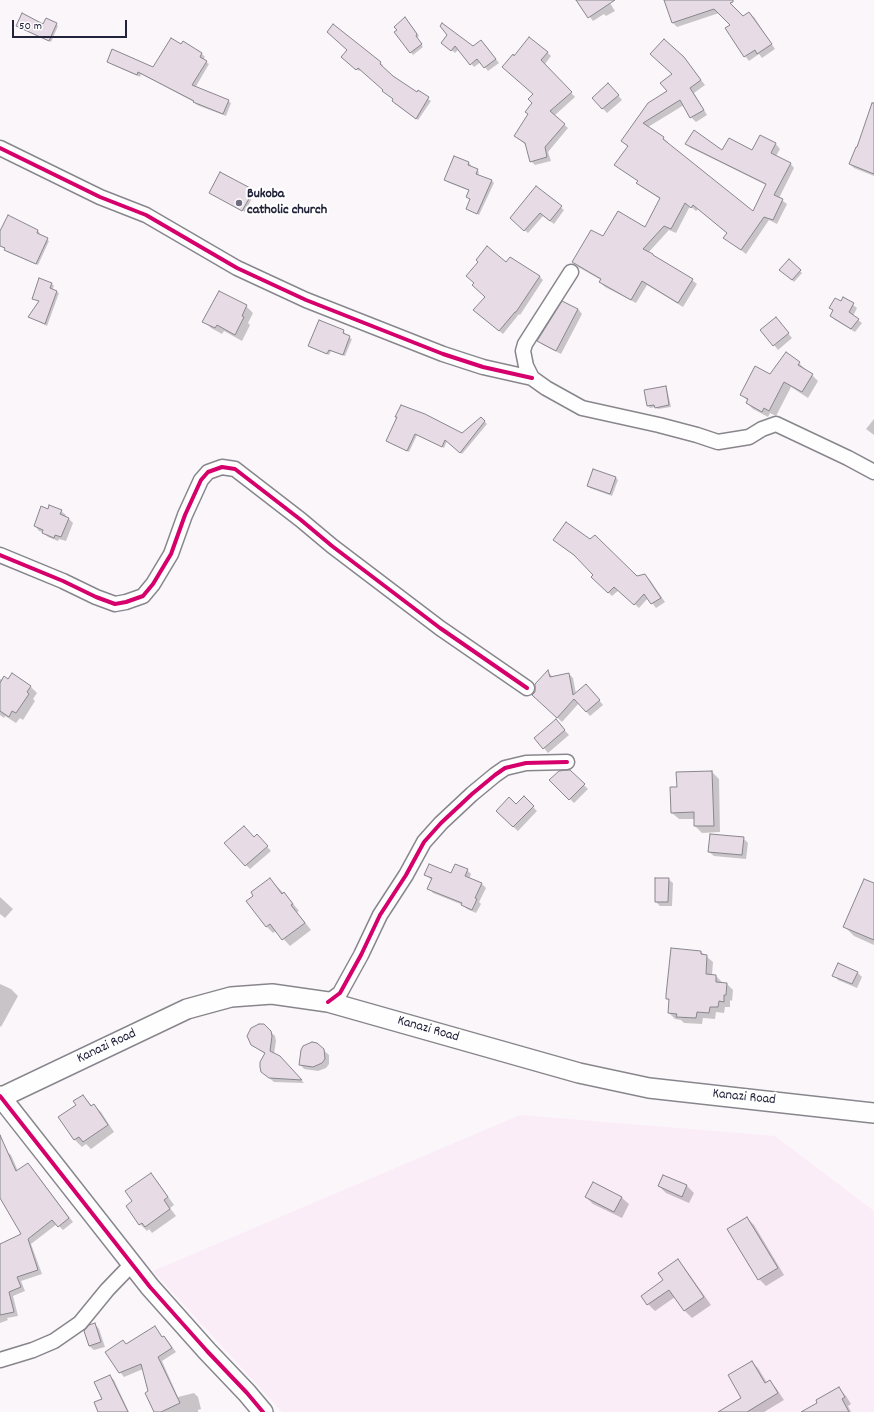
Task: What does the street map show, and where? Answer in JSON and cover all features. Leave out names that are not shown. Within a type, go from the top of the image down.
[{"type":"main road","name":"Kanazi Road","points":[[1,1097],[187,1009],[231,996],[272,994],[328,1002],[579,1073],[649,1088],[874,1113]]},
{"type":"main road","points":[[1,1097],[162,1301],[263,1412]]},
{"type":"street","points":[[0,148],[100,197],[146,215],[237,268],[306,300],[443,354],[483,367],[532,378],[582,408],[659,425],[718,442],[749,437],[762,429],[776,424],[874,472]]},
{"type":"street","points":[[532,378],[526,366],[524,356],[525,344],[571,272]]},
{"type":"street","points":[[0,555],[63,581],[96,598],[115,604],[143,596],[153,584],[171,554],[185,516],[201,480],[208,472],[222,467],[235,469],[332,546],[440,628],[527,688]]},
{"type":"street","points":[[328,1002],[340,993],[361,955],[380,915],[406,875],[424,842],[441,823],[472,794],[505,768],[526,763],[568,762]]},
{"type":"street","points":[[0,1360],[33,1350],[54,1341],[80,1322],[107,1290],[132,1264]]},
{"type":"shaded area","points":[[520,1115],[775,1136],[874,1211],[874,1412],[282,1412],[153,1271]]},
{"type":"building","points":[[576,0],[615,0],[588,18]]},
{"type":"building","points":[[664,0],[733,0],[733,2],[730,3],[743,16],[749,12],[772,44],[757,54],[755,50],[744,57],[725,28],[730,25],[714,9],[672,23]]},
{"type":"building","points":[[22,13],[43,24],[46,18],[57,23],[49,41],[16,26]]},
{"type":"building","points":[[405,17],[422,44],[410,53],[394,32],[397,30],[394,27]]},
{"type":"building","points":[[442,23],[473,46],[481,40],[496,59],[484,68],[477,59],[470,65],[455,46],[451,51],[441,43],[447,35],[440,26]]},
{"type":"building","points":[[333,24],[381,62],[380,64],[393,76],[417,92],[418,90],[429,97],[416,119],[392,101],[393,99],[382,91],[383,90],[358,68],[356,70],[341,57],[347,50],[327,32]]},
{"type":"building","points":[[529,37],[548,52],[541,60],[572,92],[550,111],[565,124],[545,147],[547,157],[530,162],[525,143],[514,136],[528,114],[525,112],[532,103],[528,99],[533,94],[502,67],[513,54],[514,56]]},
{"type":"building","points":[[171,38],[181,44],[183,41],[202,53],[200,57],[207,61],[192,85],[229,100],[223,114],[193,102],[194,101],[138,72],[137,75],[107,62],[112,49],[153,67]]},
{"type":"building","points":[[664,39],[684,57],[701,80],[690,88],[704,110],[690,118],[680,100],[643,123],[664,137],[663,139],[753,211],[766,184],[685,144],[694,130],[722,150],[729,138],[752,150],[760,135],[776,143],[771,153],[791,163],[774,195],[783,199],[773,220],[764,217],[741,250],[723,238],[727,233],[693,205],[691,208],[685,203],[671,229],[664,226],[643,249],[693,279],[678,303],[642,281],[631,300],[599,282],[601,279],[572,262],[591,230],[603,236],[618,211],[645,227],[660,198],[636,183],[638,181],[614,165],[628,146],[621,141],[648,103],[667,91],[660,83],[672,74],[650,54]]},
{"type":"building","points":[[608,83],[619,95],[602,109],[592,98]]},
{"type":"building","points":[[872,103],[874,103],[874,174],[849,164],[857,147]]},
{"type":"building","points":[[454,156],[469,162],[468,165],[478,169],[476,174],[492,180],[477,214],[466,209],[470,199],[466,197],[469,190],[444,180]]},
{"type":"building","points":[[220,172],[254,190],[242,211],[209,193]]},
{"type":"building","points":[[536,186],[562,206],[550,221],[540,213],[524,231],[510,218]]},
{"type":"building","points":[[8,215],[38,230],[37,233],[48,238],[36,264],[4,250],[5,248],[0,246],[0,231]]},
{"type":"building","points":[[487,246],[506,262],[510,257],[540,276],[516,312],[499,331],[473,310],[485,297],[472,285],[474,283],[466,276],[478,262],[476,260]]},
{"type":"building","points":[[789,259],[801,270],[792,280],[779,270]]},
{"type":"building","points":[[39,278],[52,283],[50,288],[57,291],[45,324],[28,317],[39,301],[32,299]]},
{"type":"building","points":[[219,291],[247,305],[242,316],[244,317],[235,335],[217,325],[215,328],[202,322]]},
{"type":"building","points":[[843,297],[854,303],[849,312],[859,319],[851,329],[830,316],[833,310],[829,308],[835,298],[841,301]]},
{"type":"building","points":[[562,301],[578,309],[556,351],[537,341]]},
{"type":"building","points":[[776,317],[789,333],[773,346],[760,330]]},
{"type":"building","points":[[319,320],[344,330],[343,333],[350,336],[343,355],[329,350],[327,354],[308,346]]},
{"type":"building","points":[[786,352],[800,362],[798,365],[813,374],[802,392],[784,382],[769,411],[764,408],[762,412],[746,403],[748,399],[740,395],[755,366],[770,374]]},
{"type":"building","points":[[666,386],[669,405],[655,408],[654,405],[647,406],[644,390]]},
{"type":"building","points":[[401,405],[425,414],[462,433],[481,417],[485,421],[460,453],[445,440],[442,447],[415,434],[407,451],[386,441]]},
{"type":"building","points":[[593,469],[616,477],[610,494],[587,486]]},
{"type":"building","points":[[49,505],[62,510],[60,514],[69,518],[61,537],[55,535],[54,538],[42,533],[43,530],[34,526],[41,506],[48,509]]},
{"type":"building","points":[[566,522],[590,539],[595,535],[637,576],[645,574],[661,598],[651,604],[644,594],[634,605],[614,587],[608,593],[591,577],[593,575],[574,555],[553,540]]},
{"type":"building","points":[[548,670],[550,677],[569,673],[573,695],[586,684],[600,700],[586,712],[574,699],[557,718],[532,695],[535,692],[535,684]]},
{"type":"building","points":[[12,673],[31,686],[27,692],[29,694],[16,713],[12,711],[9,717],[0,711],[0,683],[4,676],[8,679]]},
{"type":"building","points":[[556,719],[565,730],[543,749],[534,738]]},
{"type":"building","points":[[570,770],[585,784],[569,800],[549,780],[559,771]]},
{"type":"building","points":[[712,771],[714,826],[694,826],[694,812],[671,813],[670,787],[677,787],[676,772]]},
{"type":"building","points":[[524,796],[534,806],[513,827],[496,811],[509,797],[516,804]]},
{"type":"building","points":[[244,826],[254,837],[257,834],[268,846],[245,866],[224,843]]},
{"type":"building","points":[[710,834],[744,837],[742,855],[708,852]]},
{"type":"building","points":[[429,864],[451,873],[455,864],[468,869],[465,876],[482,883],[475,898],[477,899],[472,910],[461,905],[462,903],[427,889],[432,878],[424,875]]},
{"type":"building","points":[[270,878],[282,894],[284,892],[293,904],[291,905],[305,923],[282,940],[270,924],[266,927],[246,901],[253,896],[251,892]]},
{"type":"building","points":[[655,878],[669,878],[668,902],[655,902]]},
{"type":"building","points":[[864,879],[874,883],[874,940],[843,927]]},
{"type":"building","points":[[671,948],[701,951],[701,954],[707,955],[706,974],[716,975],[716,982],[727,983],[724,1002],[719,1001],[718,1007],[710,1007],[709,1013],[697,1012],[696,1018],[676,1017],[677,1014],[668,1013],[669,999],[666,999],[666,995]]},
{"type":"building","points":[[838,963],[858,972],[852,984],[832,976]]},
{"type":"building","points":[[259,1024],[264,1024],[271,1031],[272,1036],[270,1051],[280,1056],[302,1080],[269,1078],[261,1072],[260,1062],[265,1053],[251,1045],[247,1036],[251,1028]]},
{"type":"building","points":[[312,1042],[317,1043],[324,1049],[325,1059],[322,1063],[313,1067],[299,1065],[303,1046]]},
{"type":"building","points":[[83,1095],[91,1106],[94,1104],[108,1125],[83,1142],[79,1137],[74,1140],[58,1117],[76,1105],[73,1101]]},
{"type":"building","points":[[0,1135],[16,1171],[28,1163],[69,1218],[58,1227],[52,1220],[28,1239],[38,1270],[17,1277],[21,1287],[9,1292],[14,1312],[0,1315],[0,1244],[21,1234],[0,1198]]},
{"type":"building","points":[[151,1173],[168,1197],[164,1200],[170,1209],[145,1227],[142,1223],[139,1225],[126,1206],[132,1201],[125,1191]]},
{"type":"building","points":[[663,1175],[687,1185],[682,1197],[658,1186]]},
{"type":"building","points":[[593,1182],[622,1197],[614,1212],[585,1197]]},
{"type":"building","points":[[747,1217],[778,1268],[758,1280],[727,1229]]},
{"type":"building","points":[[678,1259],[704,1297],[684,1311],[669,1290],[647,1305],[641,1296],[663,1280],[658,1273]]},
{"type":"building","points":[[95,1323],[101,1342],[89,1346],[84,1331],[89,1325]]},
{"type":"building","points":[[155,1326],[172,1348],[158,1357],[180,1403],[161,1412],[154,1412],[145,1393],[148,1391],[141,1364],[119,1373],[105,1352],[123,1340],[126,1344]]},
{"type":"building","points":[[752,1361],[765,1383],[770,1380],[778,1393],[747,1412],[718,1412],[741,1398],[728,1375]]},
{"type":"building","points":[[110,1375],[128,1412],[98,1412],[94,1402],[102,1399],[94,1382]]},
{"type":"building","points":[[839,1387],[845,1397],[842,1399],[849,1412],[801,1412],[817,1403],[816,1400]]},
{"type":"cycle path","points":[[0,148],[100,197],[146,215],[237,268],[306,300],[443,354],[483,367],[532,378]]},
{"type":"cycle path","points":[[0,555],[115,604],[143,596],[153,584],[171,554],[185,515],[201,480],[208,472],[222,467],[235,469],[332,546],[440,628],[527,688]]},
{"type":"cycle path","points":[[328,1002],[340,993],[361,955],[380,915],[406,875],[424,842],[441,823],[472,794],[505,768],[526,763],[567,762]]},
{"type":"cycle path","points":[[0,1096],[150,1287],[263,1412]]},
{"type":"place","name":"Bukoba catholic church","points":[[239,203]]}]
